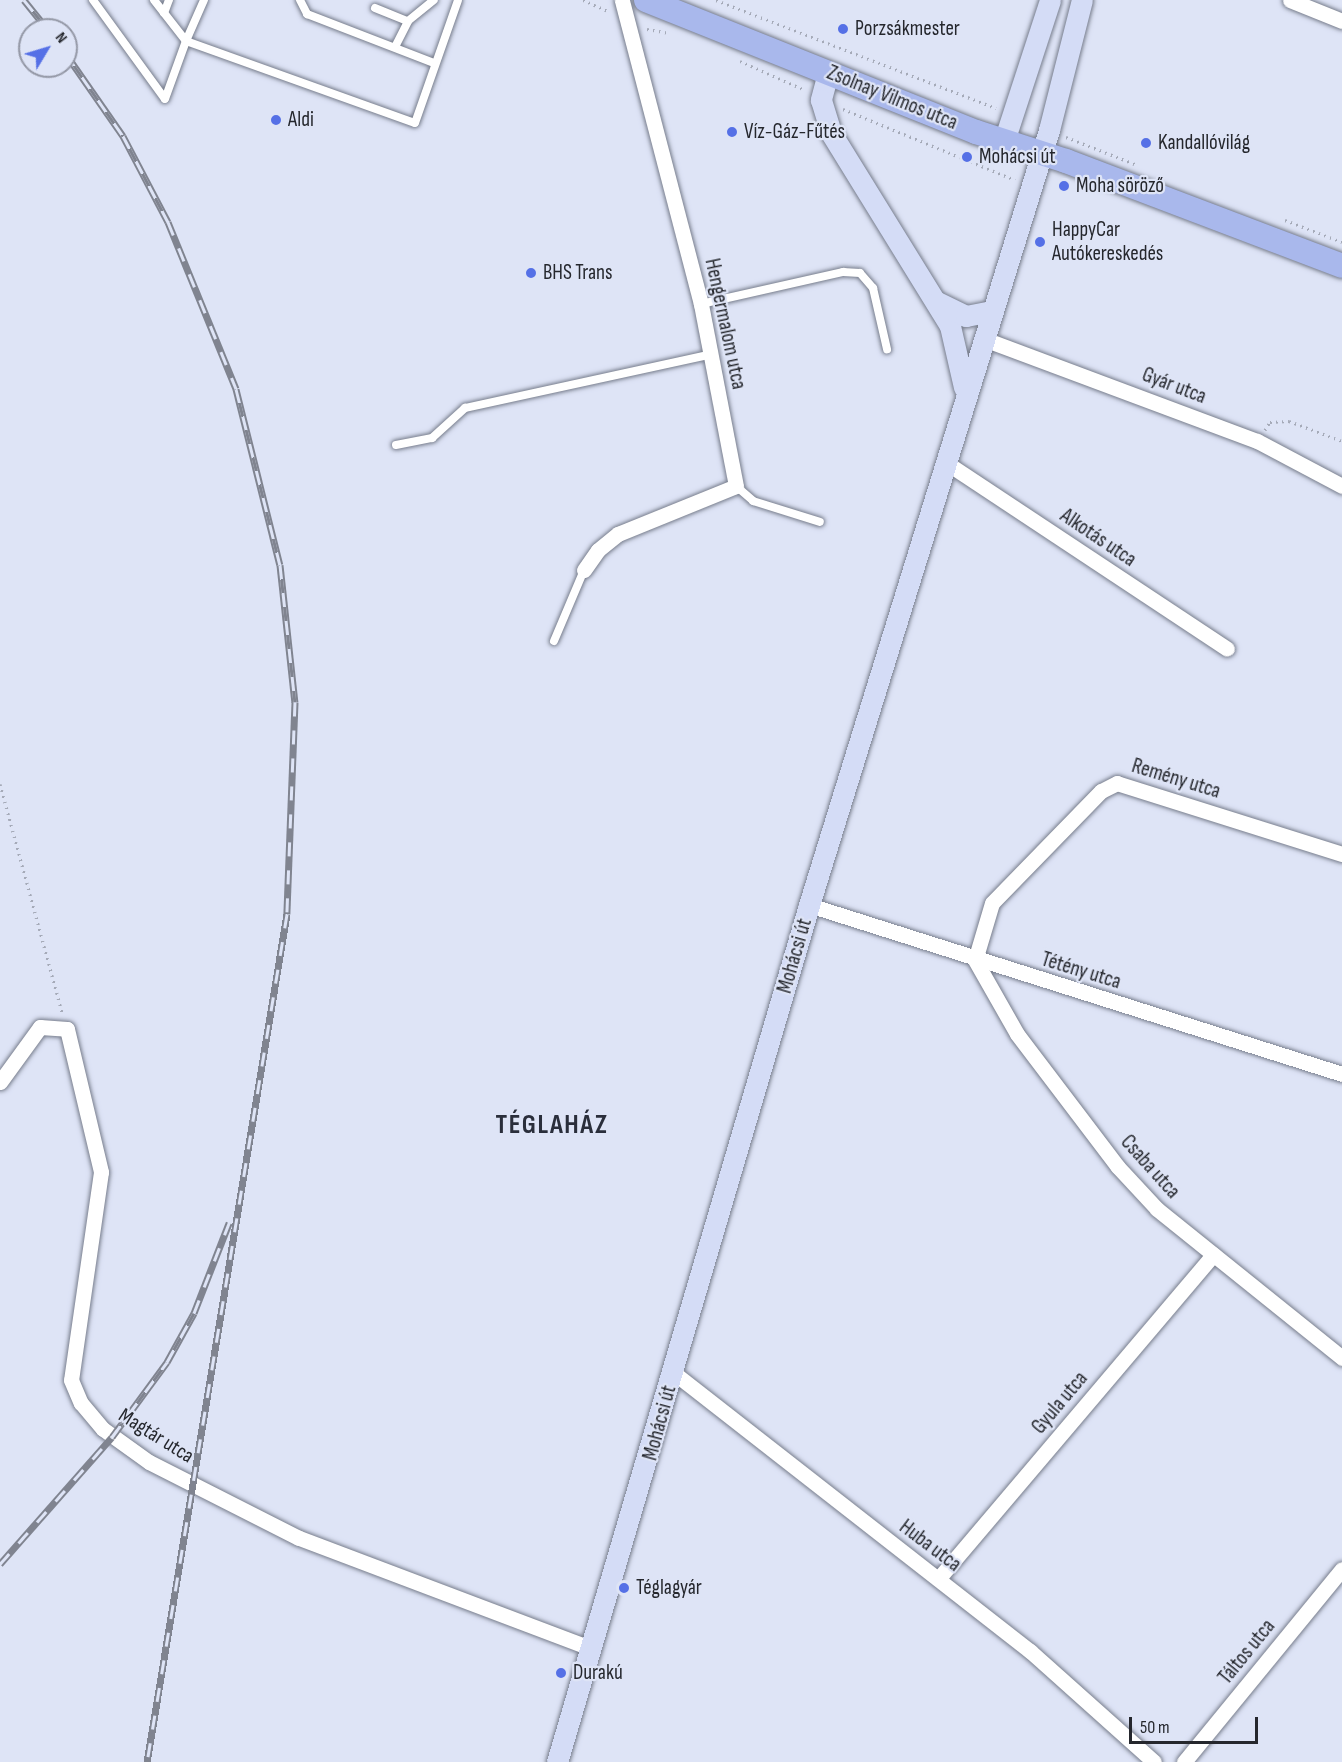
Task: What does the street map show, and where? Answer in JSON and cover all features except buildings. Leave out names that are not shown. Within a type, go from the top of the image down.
[{"type":"main road","name":"Zsolnay Vilmos utca","points":[[646,0],[1004,141],[1342,266]]},
{"type":"main road","points":[[1004,141],[1050,0]]},
{"type":"main road","name":"Mohácsi út","points":[[557,1762],[674,1373],[810,905],[965,394],[1041,153],[1082,0]]},
{"type":"main road","points":[[828,73],[821,100],[831,133],[950,326],[965,394]]},
{"type":"main road","points":[[935,301],[966,316],[992,311]]},
{"type":"street","name":"Hengermalom utca","points":[[622,0],[701,304],[736,486]]},
{"type":"street","points":[[1290,0],[1342,21]]},
{"type":"street","name":"Gyár utca","points":[[984,339],[1257,441],[1342,486]]},
{"type":"street","name":"Alkotás utca","points":[[945,462],[1227,650]]},
{"type":"street","points":[[584,570],[597,550],[618,534],[736,486]]},
{"type":"street","name":"Remény utca","points":[[975,960],[992,903],[1101,791],[1117,783],[1342,854]]},
{"type":"street","name":"Tétény utca","points":[[810,905],[975,960],[1342,1074]]},
{"type":"street","name":"Csaba utca","points":[[975,960],[1017,1034],[1118,1167],[1213,1255],[1342,1358]]},
{"type":"street","points":[[0,1082],[40,1027],[67,1029]]},
{"type":"street","name":"Magtár utca","points":[[67,1029],[101,1172],[70,1365],[74,1391],[91,1416],[149,1462],[299,1538],[592,1649]]},
{"type":"street","name":"Gyula utca","points":[[939,1578],[1213,1255]]},
{"type":"street","name":"Huba utca","points":[[674,1373],[1030,1651],[1154,1762]]},
{"type":"street","name":"Táltos utca","points":[[1184,1762],[1342,1569]]},
{"type":"lane","points":[[93,0],[165,99],[204,0]]},
{"type":"lane","points":[[154,0],[186,41],[415,123],[434,63],[458,0]]},
{"type":"lane","points":[[164,13],[169,0]]},
{"type":"lane","points":[[300,0],[307,14],[434,63]]},
{"type":"lane","points":[[395,47],[408,21],[434,0]]},
{"type":"lane","points":[[375,8],[408,21]]},
{"type":"lane","points":[[701,304],[843,272],[860,273],[873,288],[887,349]]},
{"type":"lane","points":[[396,444],[432,438],[465,408],[712,354]]},
{"type":"lane","points":[[736,486],[753,501],[820,522]]},
{"type":"lane","points":[[554,641],[584,570]]},
{"type":"path","points":[[1257,441],[1270,422],[1289,421],[1342,441]]},
{"type":"path","points":[[0,784],[67,1029]]},
{"type":"railway","points":[[24,0],[38,18]]},
{"type":"railway","points":[[78,71],[123,136],[168,222],[236,389],[280,565],[295,702],[287,914],[147,1762]]},
{"type":"railway","points":[[0,1564],[112,1437],[167,1362],[194,1313],[229,1223]]},
{"type":"place","name":"Porzsákmester","points":[[843,29]]},
{"type":"place","name":"Aldi","points":[[276,120]]},
{"type":"place","name":"Víz-Gáz-Fűtés","points":[[732,132]]},
{"type":"place","name":"Kandallóvilág","points":[[1146,143]]},
{"type":"place","name":"Mohácsi út","points":[[967,157]]},
{"type":"place","name":"Moha söröző","points":[[1064,186]]},
{"type":"place","name":"HappyCar Autókereskedés","points":[[1040,242]]},
{"type":"place","name":"BHS Trans","points":[[531,273]]},
{"type":"place","name":"Téglagyár","points":[[624,1588]]},
{"type":"place","name":"Durakú","points":[[561,1673]]},
{"type":"district","name":"TÉGLAHÁZ","points":[[552,1126]]}]
